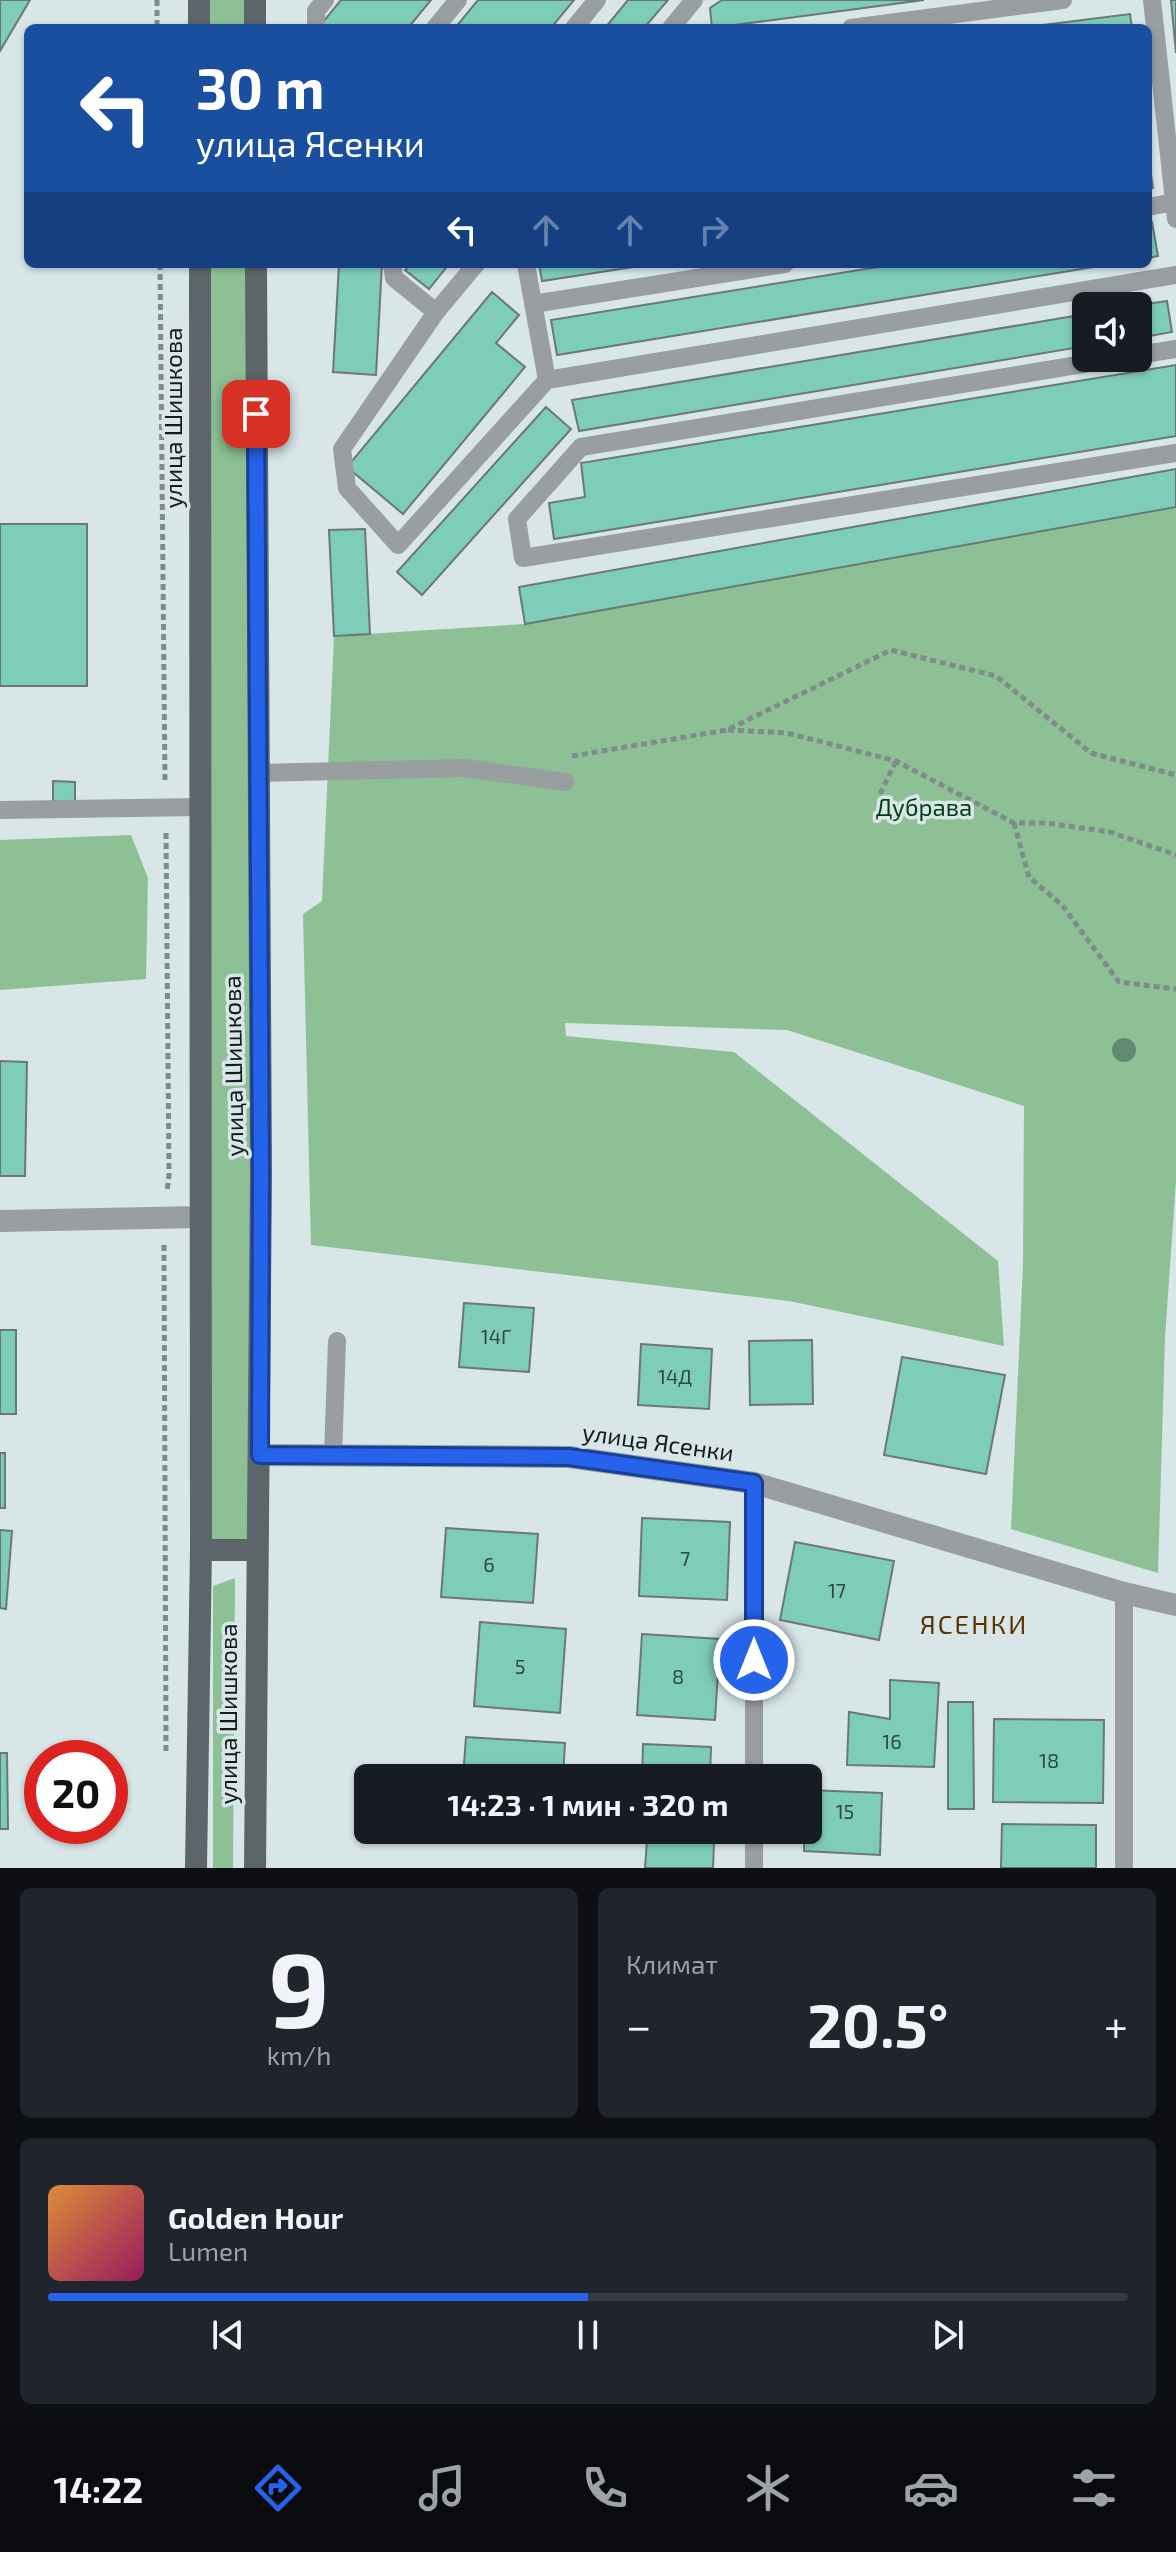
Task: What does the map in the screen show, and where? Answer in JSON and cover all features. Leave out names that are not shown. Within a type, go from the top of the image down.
[{"type":"main road","points":[[199,0],[199,24]]},
{"type":"main road","points":[[255,0],[255,24]]},
{"type":"main road","name":"улица Шишкова","points":[[196,1868],[201,1550],[200,268]]},
{"type":"main road","name":"улица Шишкова","points":[[255,1868],[261,1174],[256,268]]},
{"type":"main road","points":[[201,1550],[256,1550]]},
{"type":"street","points":[[0,1221],[200,1217]]},
{"type":"street","name":"улица Ясенки","points":[[260,1455],[569,1457],[754,1483],[1124,1593],[1176,1605]]},
{"type":"lane","points":[[316,24],[316,11],[325,0]]},
{"type":"lane","points":[[438,24],[458,0]]},
{"type":"lane","points":[[577,24],[597,0]]},
{"type":"lane","points":[[674,24],[694,0]]},
{"type":"lane","points":[[881,24],[1063,0]]},
{"type":"lane","points":[[1152,0],[1155,100],[1170,118],[1175,211],[1152,208]]},
{"type":"lane","points":[[393,268],[394,278],[436,312]]},
{"type":"lane","points":[[473,268],[436,312],[342,449],[347,488],[398,545],[547,380],[1176,275]]},
{"type":"lane","points":[[527,268],[547,380]]},
{"type":"lane","points":[[533,304],[760,268]]},
{"type":"lane","points":[[1152,353],[1176,349]]},
{"type":"lane","points":[[1072,366],[581,447],[517,519],[523,558],[1176,453]]},
{"type":"lane","points":[[257,773],[465,768],[565,782]]},
{"type":"lane","points":[[0,810],[200,807]]},
{"type":"lane","points":[[333,1456],[337,1341]]},
{"type":"lane","points":[[754,1483],[754,1764]]},
{"type":"lane","points":[[1124,1593],[1124,1868]]},
{"type":"lane","points":[[754,1844],[754,1868]]},
{"type":"path","points":[[157,0],[157,24]]},
{"type":"path","points":[[160,268],[169,1175],[164,1217],[166,1757]]},
{"type":"path","points":[[727,730],[891,650],[996,676],[1091,753],[1176,775]]},
{"type":"path","points":[[535,777],[550,760],[727,730],[787,733],[896,761],[1014,823],[1046,823],[1110,832],[1176,855]]},
{"type":"path","points":[[880,794],[896,761]]},
{"type":"path","points":[[1014,823],[1029,877],[1062,905],[1119,982],[1176,989]]},
{"type":"green space","points":[[199,0],[255,0],[255,24],[199,24]]},
{"type":"green space","points":[[200,268],[256,268],[256,1550],[201,1550]]},
{"type":"green space","name":"Дубрава","points":[[1176,507],[1176,1181],[1165,1338],[1158,1573],[1011,1529],[1023,1264],[1024,1106],[787,1030],[565,1023],[566,1036],[734,1052],[998,1261],[1004,1346],[789,1301],[311,1245],[303,914],[322,901],[334,636],[525,624]]},
{"type":"green space","points":[[131,835],[148,878],[146,979],[0,990],[0,840]]},
{"type":"green space","points":[[235,1578],[233,1868],[213,1868],[213,1586]]},
{"type":"building","points":[[0,0],[30,0],[0,51]]},
{"type":"building","points":[[341,0],[431,0],[411,24],[321,24]]},
{"type":"building","points":[[478,0],[574,0],[554,24],[458,24]]},
{"type":"building","points":[[628,0],[668,0],[647,24],[608,24]]},
{"type":"building","points":[[722,0],[924,0],[742,24],[712,24],[710,8]]},
{"type":"building","points":[[1171,0],[1176,0],[1176,53]]},
{"type":"building","points":[[1130,14],[1131,24],[1051,24]]},
{"type":"building","points":[[1152,222],[1158,256],[1152,257]]},
{"type":"building","points":[[339,268],[382,268],[376,375],[333,372]]},
{"type":"building","points":[[407,268],[446,268],[429,289],[405,270]]},
{"type":"building","points":[[540,268],[627,268],[542,281]]},
{"type":"building","points":[[871,268],[1088,268],[557,355],[551,320]]},
{"type":"building","points":[[492,292],[519,315],[496,343],[525,367],[403,514],[347,467]]},
{"type":"building","points":[[1167,301],[1172,332],[1152,336],[1152,303]]},
{"type":"building","points":[[1072,316],[1072,348],[579,431],[572,400]]},
{"type":"building","points":[[1176,365],[1176,436],[554,539],[549,503],[585,497],[581,463],[1134,372],[1152,372],[1152,369]]},
{"type":"building","points":[[546,407],[571,429],[422,595],[397,572]]},
{"type":"building","points":[[1176,469],[1176,507],[525,624],[519,587]]},
{"type":"building","points":[[0,524],[87,524],[87,686],[0,686]]},
{"type":"building","points":[[365,529],[370,634],[334,636],[329,530]]},
{"type":"building","points":[[53,781],[75,782],[75,801],[53,801]]},
{"type":"building","points":[[0,1061],[27,1062],[25,1176],[0,1176]]},
{"type":"building","points":[[464,1303],[534,1308],[529,1372],[459,1367]]},
{"type":"building","points":[[0,1330],[16,1330],[16,1414],[0,1414]]},
{"type":"building","points":[[812,1340],[813,1404],[750,1405],[749,1341]]},
{"type":"building","points":[[641,1344],[712,1349],[709,1409],[638,1405]]},
{"type":"building","points":[[902,1357],[1005,1375],[986,1474],[884,1455]]},
{"type":"building","points":[[0,1453],[5,1453],[5,1508],[0,1508]]},
{"type":"building","points":[[642,1518],[730,1522],[727,1600],[639,1596]]},
{"type":"building","points":[[446,1528],[538,1534],[533,1603],[441,1597]]},
{"type":"building","points":[[0,1530],[12,1531],[6,1609],[0,1608]]},
{"type":"building","points":[[795,1542],[894,1561],[879,1640],[780,1620]]},
{"type":"building","points":[[480,1622],[566,1629],[560,1713],[474,1706]]},
{"type":"building","points":[[642,1634],[720,1639],[715,1720],[637,1715]]},
{"type":"building","points":[[890,1680],[939,1683],[934,1767],[847,1765],[849,1712],[890,1719]]},
{"type":"building","points":[[948,1702],[973,1702],[974,1809],[948,1809]]},
{"type":"building","points":[[994,1719],[1104,1720],[1103,1803],[993,1802]]},
{"type":"building","points":[[466,1737],[565,1743],[564,1764],[464,1764]]},
{"type":"building","points":[[643,1744],[711,1747],[710,1764],[642,1764]]},
{"type":"building","points":[[0,1753],[7,1753],[8,1829],[0,1829]]},
{"type":"building","points":[[822,1791],[882,1793],[880,1855],[804,1851],[804,1844],[822,1844]]},
{"type":"building","points":[[1002,1824],[1096,1825],[1096,1868],[1001,1868]]},
{"type":"building","points":[[647,1844],[714,1844],[713,1868],[645,1868]]},
{"type":"district","name":"ЯСЕНКИ","points":[[974,1625]]},
{"type":"route","points":[[256,414],[260,1455],[569,1457],[754,1483],[754,1660]]}]
